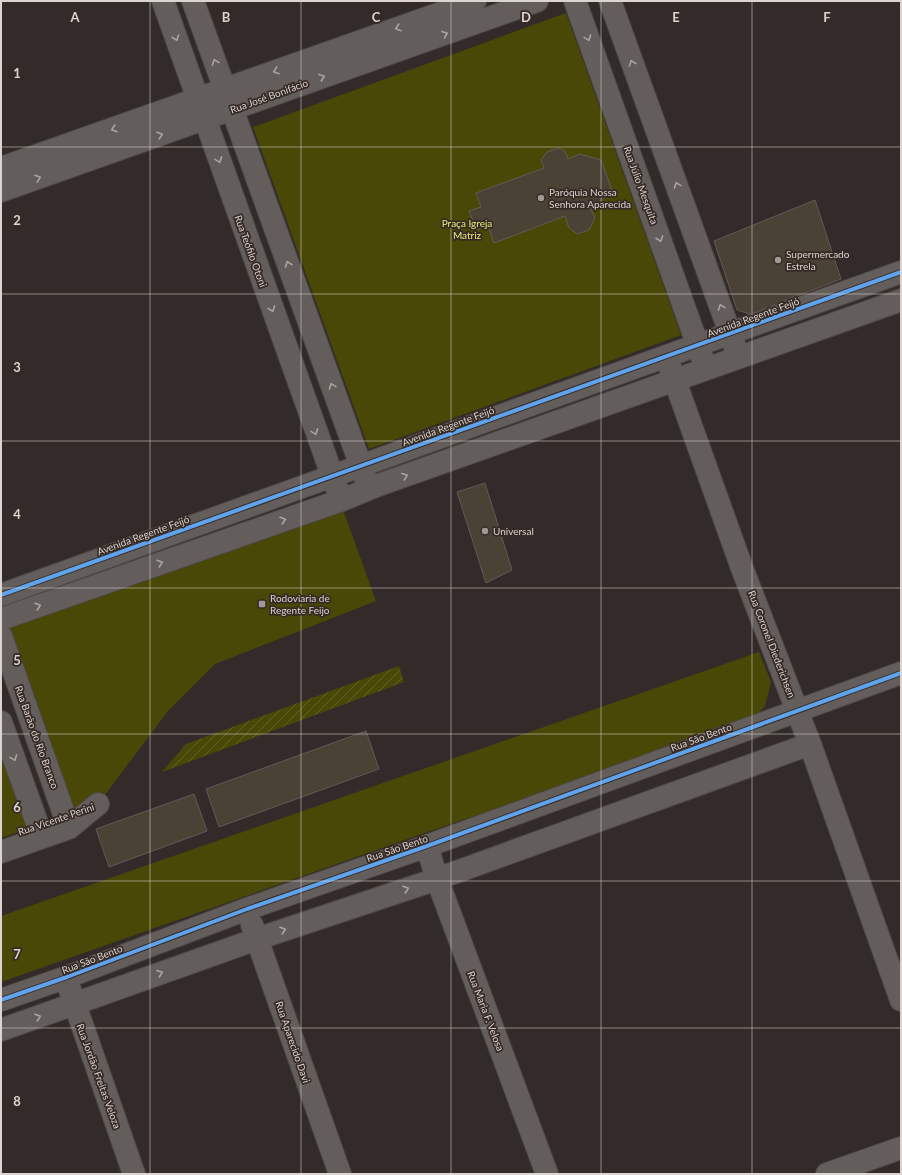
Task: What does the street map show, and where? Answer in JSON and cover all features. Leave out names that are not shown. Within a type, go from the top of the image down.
[{"type":"street","name":"Rua Teófilo Otoni","points":[[163,1],[331,476],[342,500]]},
{"type":"street","points":[[193,1],[369,488]]},
{"type":"street","name":"Rua José Bonifácio","points":[[1,191],[200,109],[475,1]]},
{"type":"street","name":"Rua José Bonifácio","points":[[228,99],[537,1]]},
{"type":"street","name":"Rua Júlio Mesquita","points":[[575,1],[706,369]]},
{"type":"street","points":[[610,1],[739,357]]},
{"type":"street","name":"Rua José Bonifácio","points":[[1,168],[200,109]]},
{"type":"street","points":[[636,172],[667,159]]},
{"type":"street","name":"Avenida Regente Feijó","points":[[1,595],[901,272]]},
{"type":"street","points":[[1,619],[342,500],[369,488],[901,300]]},
{"type":"street","name":"Rua Coronel Diederichsen","points":[[666,356],[742,568],[798,711],[901,1000]]},
{"type":"street","points":[[548,399],[557,421]]},
{"type":"street","points":[[471,426],[478,450]]},
{"type":"street","points":[[213,519],[219,542]]},
{"type":"street","name":"Rua Barão do Rio Branco","points":[[1,636],[67,822]]},
{"type":"street","name":"Rua São Bento","points":[[1,1000],[67,977],[247,909],[427,846],[901,673]]},
{"type":"street","points":[[1,722],[40,831]]},
{"type":"street","points":[[1,1030],[256,939],[436,880],[810,744]]},
{"type":"street","points":[[542,804],[553,837]]},
{"type":"street","name":"Rua Vicente Perini","points":[[1,838],[40,831],[67,822]]},
{"type":"street","name":"Rua Vicente Perini","points":[[1,852],[40,831]]},
{"type":"street","name":"Rua Maria F. Velosa","points":[[427,846],[436,880],[547,1174]]},
{"type":"street","name":"Rua Aparecido Davi","points":[[247,909],[256,939],[340,1174]]},
{"type":"street","name":"Rua Jordão Freitas Veloza","points":[[67,977],[74,1004],[134,1174]]},
{"type":"street","points":[[827,1174],[901,1148]]},
{"type":"green space","name":"Praça Igreja Matriz","points":[[566,13],[681,335],[369,449],[253,127]]},
{"type":"green space","points":[[342,507],[376,601],[215,664],[168,711],[98,804],[65,816],[1,619]]},
{"type":"green space","points":[[759,652],[771,682],[765,706],[743,729],[462,820],[1,982],[1,916]]},
{"type":"green space","points":[[399,666],[404,682],[162,772],[186,744]]},
{"type":"green space","points":[[1,722],[38,825],[1,838]]},
{"type":"building","name":"Paróquia Nossa Senhora Aparecida","points":[[559,148],[565,151],[568,159],[580,154],[601,160],[612,190],[599,204],[590,207],[595,218],[589,230],[577,234],[569,228],[565,216],[494,243],[488,225],[476,230],[469,211],[481,207],[476,193],[544,168],[541,160],[547,152]]},
{"type":"building","name":"Supermercado Estrela","points":[[815,200],[841,279],[750,314],[737,310],[714,241]]},
{"type":"building","name":"Universal","points":[[485,483],[512,570],[486,583],[457,492]]},
{"type":"building","points":[[366,731],[379,769],[219,827],[206,789]]},
{"type":"building","points":[[194,794],[207,831],[109,867],[96,829]]},
{"type":"cycle path","points":[[1,595],[901,272]]},
{"type":"cycle path","points":[[1,1000],[67,977],[247,909],[427,846],[901,673]]},
{"type":"place","name":"Paróquia Nossa Senhora Aparecida","points":[[541,198]]},
{"type":"place","name":"Supermercado Estrela","points":[[778,260]]},
{"type":"place","name":"Universal","points":[[485,531]]},
{"type":"place","name":"Rodoviaria de Regente Feijo","points":[[262,604]]}]
